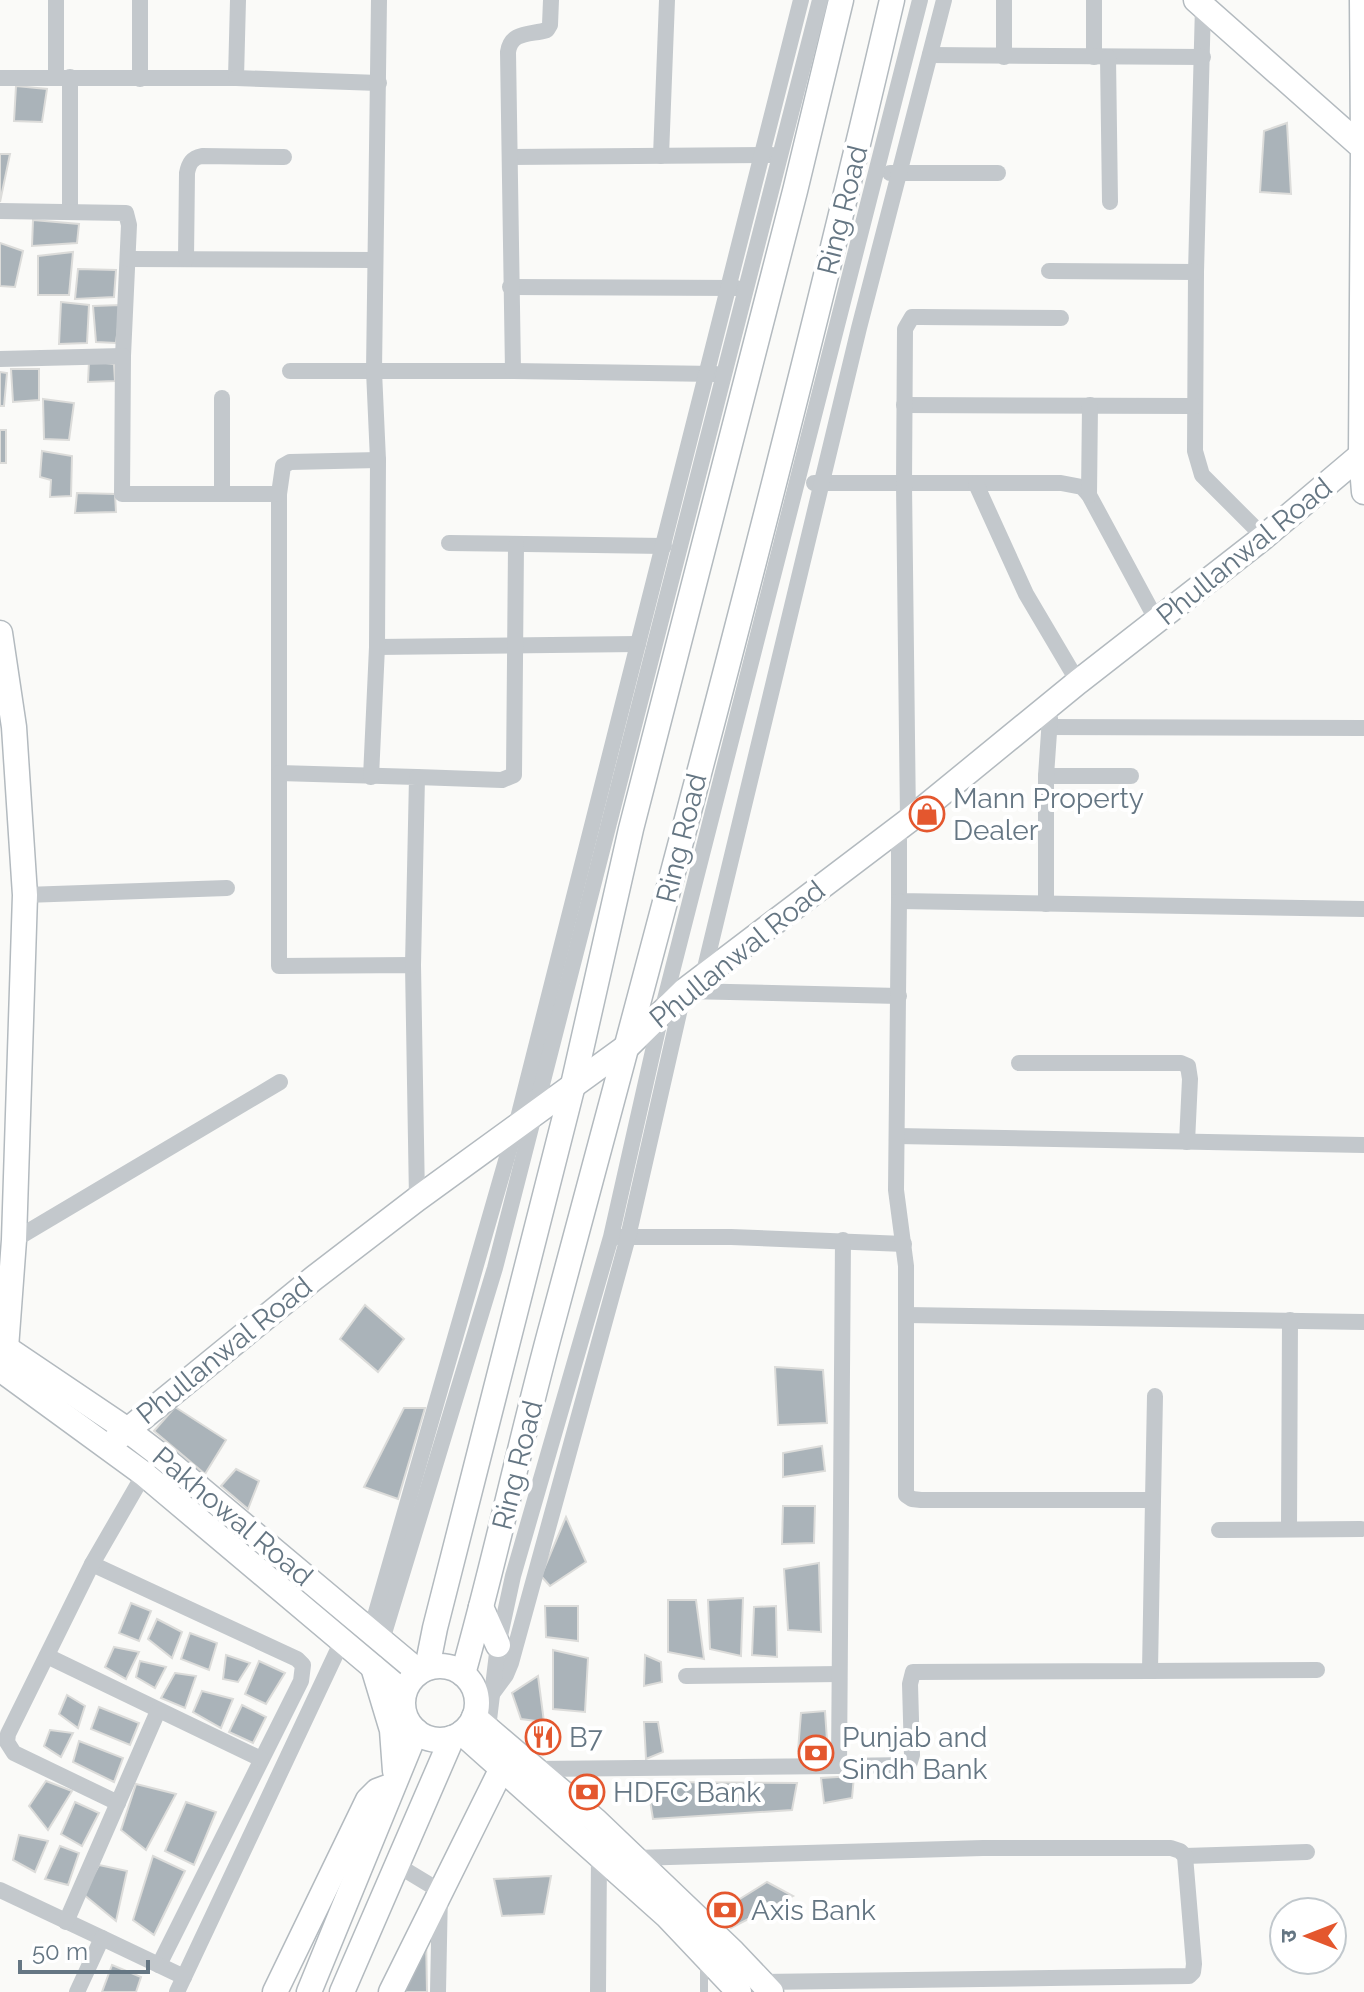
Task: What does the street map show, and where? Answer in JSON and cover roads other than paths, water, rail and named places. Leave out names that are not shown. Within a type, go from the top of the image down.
[{"type":"street","points":[[56,0],[70,211]]},
{"type":"street","points":[[140,0],[140,79]]},
{"type":"street","points":[[236,78],[238,0]]},
{"type":"street","points":[[371,777],[377,647],[378,460],[374,371],[379,0]]},
{"type":"street","points":[[513,371],[509,45],[518,36],[547,30],[551,0]]},
{"type":"street","points":[[661,156],[667,0]]},
{"type":"street","points":[[771,155],[801,0]]},
{"type":"street","points":[[376,1635],[495,1268],[526,1120],[638,644],[714,374],[771,155],[820,0]]},
{"type":"street","points":[[423,1670],[573,1085],[631,829],[792,205],[841,0]]},
{"type":"street","name":"Ring Road","points":[[463,1674],[553,1320],[629,1045],[838,231],[892,0]]},
{"type":"street","points":[[620,1237],[662,1011],[920,0]]},
{"type":"street","points":[[703,976],[859,328],[944,0]]},
{"type":"street","points":[[1004,0],[1004,57]]},
{"type":"street","points":[[1094,0],[1101,57],[1110,202]]},
{"type":"street","points":[[1362,0],[1361,455],[1364,492]]},
{"type":"street","points":[[1199,3],[1363,148]]},
{"type":"street","points":[[1199,3],[1203,57],[1196,272],[1195,451],[1202,475],[1264,537]]},
{"type":"street","points":[[930,55],[1203,57]]},
{"type":"street","points":[[0,78],[236,78],[379,83]]},
{"type":"street","points":[[510,157],[771,155]]},
{"type":"street","points":[[186,259],[187,173],[194,158],[284,157]]},
{"type":"street","points":[[877,172],[998,173]]},
{"type":"street","points":[[0,211],[126,213],[129,225],[123,356],[122,494],[279,494]]},
{"type":"street","points":[[128,259],[375,260]]},
{"type":"street","points":[[1049,271],[1196,272]]},
{"type":"street","points":[[510,287],[736,288]]},
{"type":"street","points":[[1061,318],[912,317],[905,329],[903,824],[899,901],[896,1190],[904,1244],[906,1495],[921,1500],[1153,1500]]},
{"type":"street","points":[[837,328],[859,328]]},
{"type":"street","points":[[0,359],[123,356]]},
{"type":"street","points":[[290,371],[714,374]]},
{"type":"street","points":[[376,1635],[526,1120],[654,651],[714,374]]},
{"type":"street","points":[[222,398],[222,494]]},
{"type":"street","points":[[904,405],[1195,406]]},
{"type":"street","points":[[1089,495],[1090,405]]},
{"type":"street","name":"Phullanwal Road","points":[[108,1446],[314,1278],[629,1045],[703,976],[1050,716],[1078,682],[1264,537],[1361,455]]},
{"type":"street","points":[[378,460],[290,462],[283,466],[279,494],[279,966],[413,965]]},
{"type":"street","points":[[797,483],[1072,484],[1082,487],[1157,621]]},
{"type":"street","points":[[976,484],[1026,594],[1078,682]]},
{"type":"street","points":[[449,543],[664,546]]},
{"type":"street","points":[[279,773],[502,780],[514,775],[516,545]]},
{"type":"street","points":[[0,633],[25,895],[14,1240],[2,1355]]},
{"type":"street","points":[[377,647],[638,644]]},
{"type":"street","points":[[1046,904],[1046,776],[1050,716],[1364,728]]},
{"type":"street","points":[[1046,776],[1131,776]]},
{"type":"street","points":[[417,777],[413,965],[417,1199]]},
{"type":"street","points":[[25,895],[227,888]]},
{"type":"street","points":[[899,901],[1364,909]]},
{"type":"street","points":[[342,1992],[397,1865],[469,1729],[511,1663],[538,1564],[571,1414],[684,991],[899,996]]},
{"type":"street","points":[[1019,1063],[1181,1063],[1188,1066],[1187,1142]]},
{"type":"street","points":[[14,1240],[280,1082]]},
{"type":"street","points":[[897,1136],[1364,1145]]},
{"type":"street","points":[[620,1237],[843,1240],[904,1244]]},
{"type":"street","points":[[839,1766],[843,1240]]},
{"type":"street","points":[[906,1315],[1364,1322]]},
{"type":"street","points":[[1289,1529],[1290,1320]]},
{"type":"street","name":"Pakhowal Road","points":[[2,1355],[126,1429],[376,1635],[423,1670]]},
{"type":"street","name":"Pakhowal Road","points":[[2,1355],[404,1693]]},
{"type":"street","points":[[1150,1671],[1155,1396]]},
{"type":"street","points":[[492,1694],[498,1645],[519,1556],[571,1414]]},
{"type":"street","points":[[118,1803],[9,1749],[8,1734],[92,1564],[144,1474]]},
{"type":"street","points":[[1219,1530],[1361,1529]]},
{"type":"street","points":[[519,1556],[538,1564]]},
{"type":"street","points":[[92,1564],[297,1659],[303,1665],[301,1681],[159,1965]]},
{"type":"street","points":[[481,1607],[498,1645]]},
{"type":"street","points":[[0,1890],[159,1965],[181,1984],[342,1641]]},
{"type":"street","points":[[47,1656],[261,1759]]},
{"type":"street","points":[[440,1666],[463,1674],[475,1692],[477,1703],[469,1729],[440,1740],[427,1738],[416,1731],[407,1720],[403,1707],[404,1693],[410,1681],[423,1670],[440,1666]]},
{"type":"street","points":[[373,1667],[392,1730],[394,1784]]},
{"type":"street","points":[[506,1759],[536,1769],[909,1765],[912,1755],[910,1684],[913,1672],[1317,1670]]},
{"type":"street","points":[[686,1676],[839,1674]]},
{"type":"street","points":[[66,1922],[158,1711]]},
{"type":"street","points":[[469,1729],[506,1759],[739,1992]]},
{"type":"street","points":[[309,1992],[416,1731]]},
{"type":"street","points":[[391,1992],[506,1759]]},
{"type":"street","points":[[536,1769],[635,1858],[766,1987],[1189,1976],[1193,1972],[1185,1856],[1171,1848],[983,1848],[635,1858]]},
{"type":"street","points":[[275,1992],[368,1800],[377,1791],[394,1784]]},
{"type":"street","points":[[1185,1856],[1307,1852]]},
{"type":"street","points":[[598,1992],[599,1855]]},
{"type":"street","points":[[397,1865],[440,1891]]},
{"type":"street","points":[[438,1992],[440,1891]]},
{"type":"street","points":[[77,1992],[102,1938]]},
{"type":"lane","points":[[704,1992],[705,1955]]},
{"type":"place","name":"Mann Property Dealer","points":[[927,814]]},
{"type":"place","name":"B7","points":[[543,1737]]},
{"type":"place","name":"Punjab and Sindh Bank","points":[[816,1753]]},
{"type":"place","name":"HDFC Bank","points":[[587,1792]]},
{"type":"place","name":"Axis Bank","points":[[725,1910]]}]
